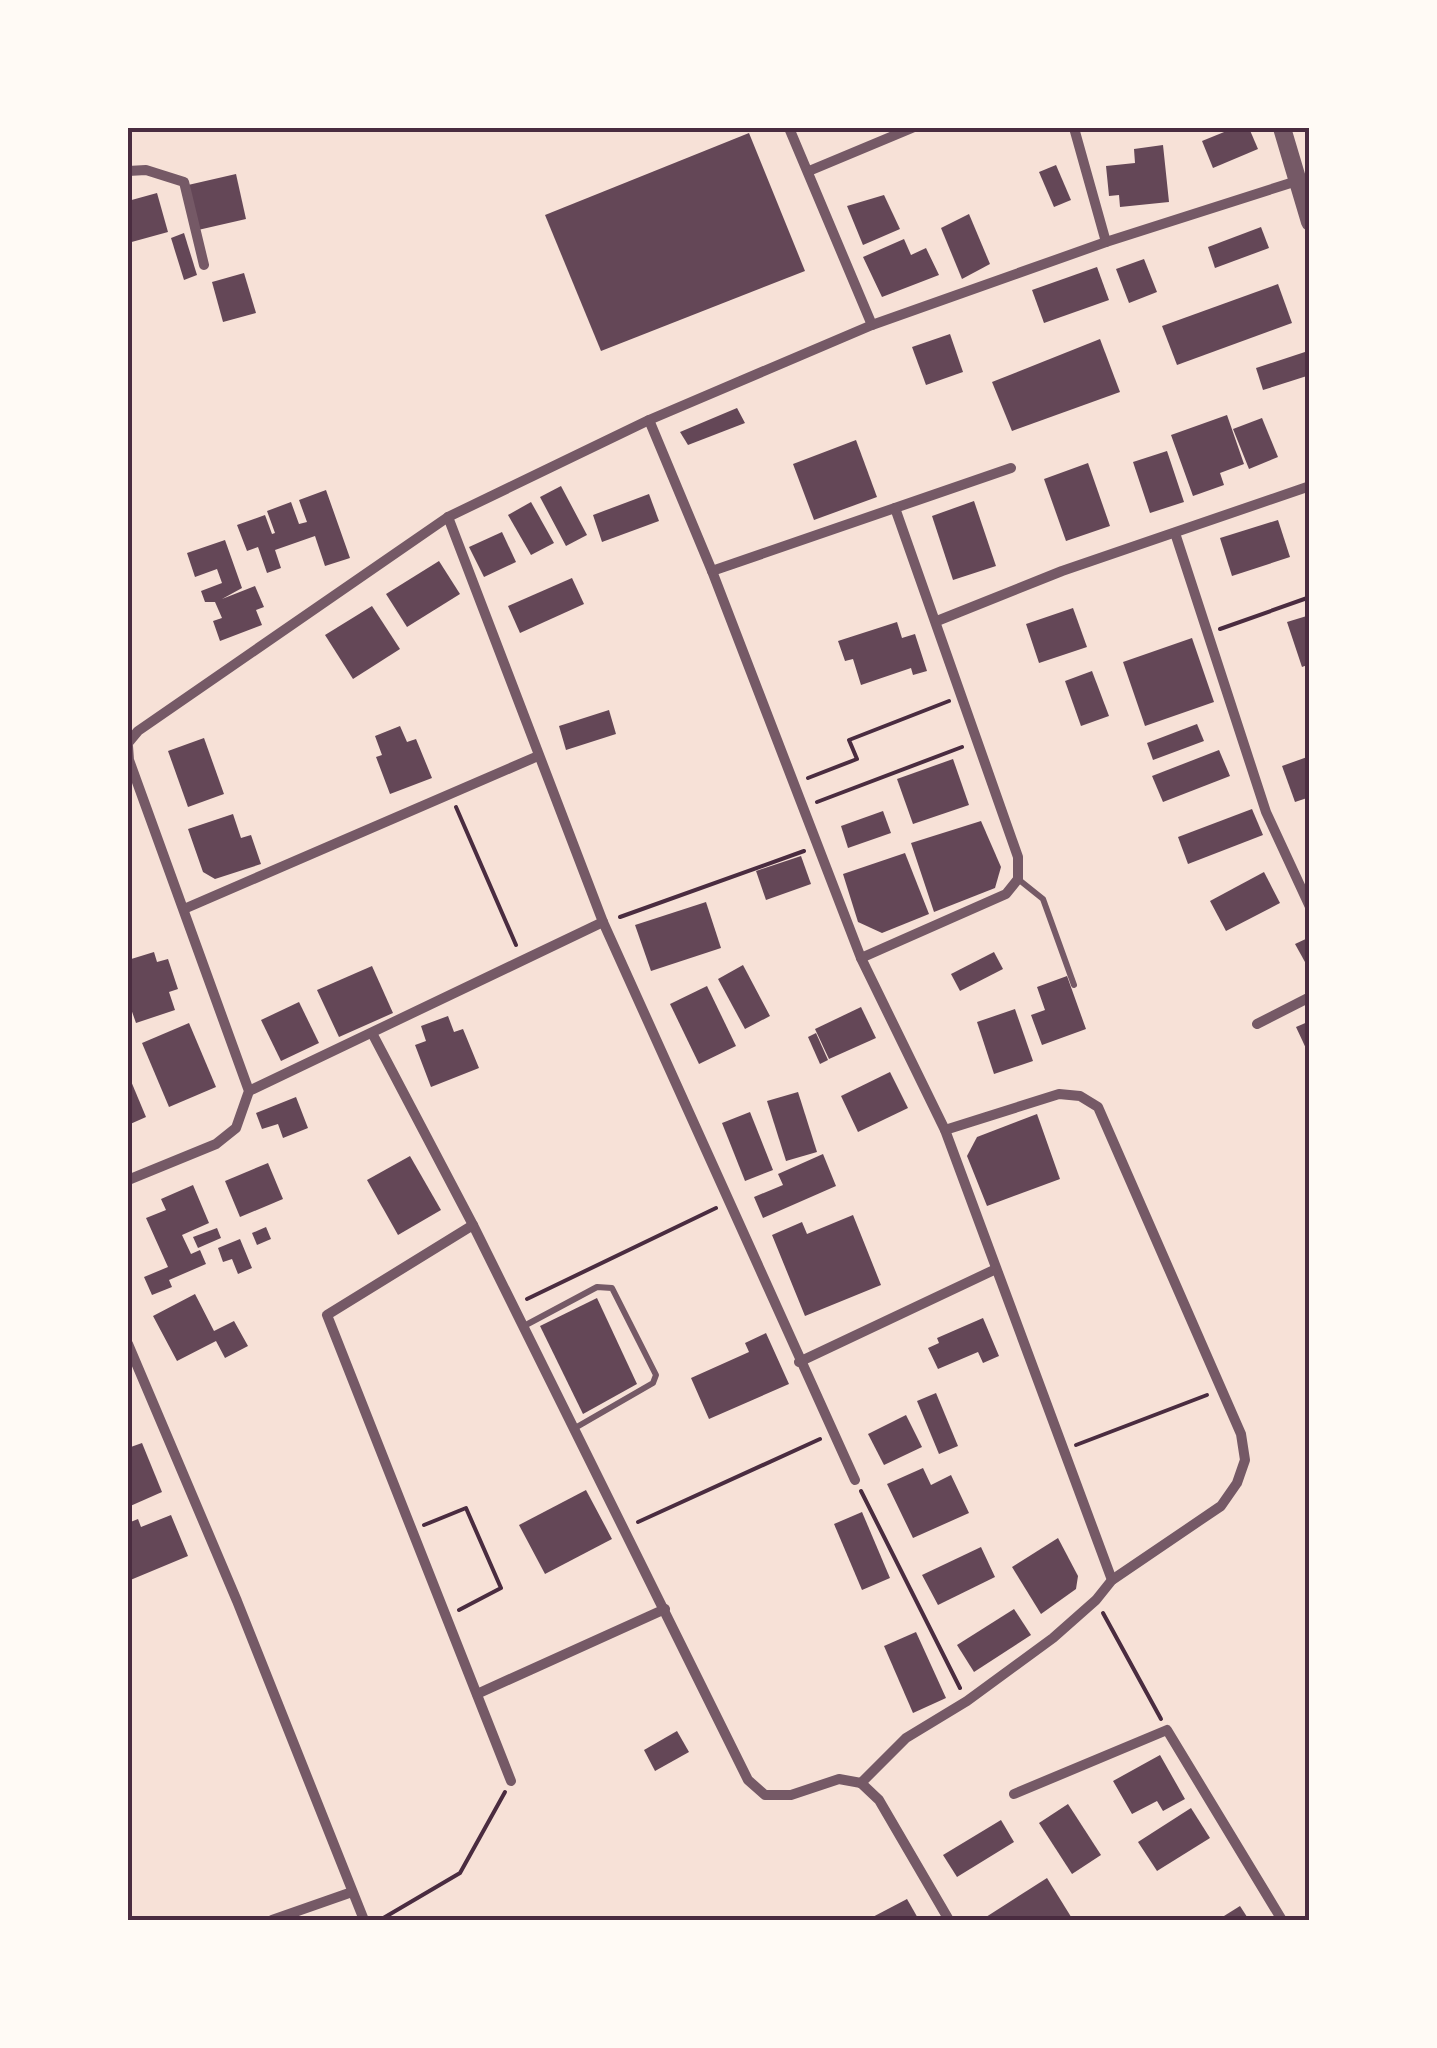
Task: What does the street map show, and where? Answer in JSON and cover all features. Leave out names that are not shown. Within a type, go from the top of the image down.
[{"type":"street","points":[[789,128],[872,325]]},
{"type":"street","points":[[809,171],[912,128]]},
{"type":"street","points":[[1074,128],[1106,242]]},
{"type":"street","points":[[1282,128],[1310,222]]},
{"type":"street","points":[[128,170],[146,170],[184,182],[204,264]]},
{"type":"street","points":[[128,1180],[216,1144],[236,1128],[249,1092],[129,760],[128,745],[138,730],[448,516],[649,420],[872,325],[1106,242],[1297,181]]},
{"type":"street","points":[[649,420],[712,571],[860,958],[945,1130],[1112,1580]]},
{"type":"street","points":[[712,571],[1011,468]]},
{"type":"street","points":[[937,621],[1062,571],[1310,486]]},
{"type":"street","points":[[860,958],[1006,894],[1018,878],[1018,858],[895,508]]},
{"type":"street","points":[[448,516],[603,922],[855,1480]]},
{"type":"street","points":[[1175,533],[1266,812],[1310,907]]},
{"type":"street","points":[[184,909],[538,756]]},
{"type":"street","points":[[249,1092],[603,922]]},
{"type":"street","points":[[1257,1024],[1310,997]]},
{"type":"street","points":[[372,1033],[474,1225],[748,1780],[765,1795],[790,1795],[839,1779],[860,1784],[878,1800],[949,1920]]},
{"type":"street","points":[[860,1784],[906,1738],[967,1701],[1054,1638],[1112,1580],[1221,1506],[1237,1483],[1245,1460],[1241,1434],[1098,1106],[1080,1096],[1058,1094],[945,1130]]},
{"type":"street","points":[[474,1225],[327,1315],[511,1781]]},
{"type":"street","points":[[799,1362],[996,1268]]},
{"type":"street","points":[[128,1344],[237,1601],[364,1920]]},
{"type":"street","points":[[477,1694],[665,1610]]},
{"type":"street","points":[[1014,1794],[1167,1730],[1282,1920]]},
{"type":"street","points":[[272,1920],[352,1892]]},
{"type":"lane","points":[[1018,878],[1043,899],[1074,985]]},
{"type":"lane","points":[[524,1326],[596,1287],[612,1288],[656,1375],[654,1383],[642,1391],[575,1428]]},
{"type":"path","points":[[1208,633],[1310,597]]},
{"type":"path","points":[[794,784],[857,759],[849,740],[962,696]]},
{"type":"path","points":[[803,808],[978,741]]},
{"type":"path","points":[[450,793],[524,961]]},
{"type":"path","points":[[603,922],[818,846]]},
{"type":"path","points":[[513,1305],[728,1202]]},
{"type":"path","points":[[1063,1450],[1221,1390]]},
{"type":"path","points":[[624,1528],[833,1433]]},
{"type":"path","points":[[855,1480],[967,1701]]},
{"type":"path","points":[[412,1530],[466,1508],[501,1588],[446,1617]]},
{"type":"path","points":[[1096,1600],[1167,1730]]},
{"type":"path","points":[[380,1920],[460,1873],[511,1781]]},
{"type":"building","points":[[1234,128],[1249,128],[1258,149],[1213,168],[1202,141]]},
{"type":"building","points":[[749,133],[805,271],[601,351],[545,215]]},
{"type":"building","points":[[1163,145],[1169,202],[1120,207],[1119,195],[1109,196],[1106,166],[1135,163],[1134,149]]},
{"type":"building","points":[[1056,165],[1071,200],[1054,207],[1039,172]]},
{"type":"building","points":[[236,174],[246,219],[198,230],[188,185]]},
{"type":"building","points":[[157,193],[168,232],[128,243],[128,201]]},
{"type":"building","points":[[884,195],[900,229],[863,245],[847,206]]},
{"type":"building","points":[[969,214],[990,264],[962,279],[941,228]]},
{"type":"building","points":[[1261,227],[1269,248],[1215,268],[1208,247]]},
{"type":"building","points":[[184,233],[197,275],[184,280],[171,238]]},
{"type":"building","points":[[904,239],[911,255],[926,248],[939,275],[882,297],[863,257]]},
{"type":"building","points":[[1144,259],[1157,292],[1129,303],[1116,269]]},
{"type":"building","points":[[1097,267],[1109,300],[1044,323],[1032,290]]},
{"type":"building","points":[[244,273],[256,313],[223,322],[212,282]]},
{"type":"building","points":[[1278,284],[1292,323],[1177,365],[1162,326]]},
{"type":"building","points":[[950,334],[963,372],[926,385],[912,347]]},
{"type":"building","points":[[1100,339],[1120,392],[1012,431],[992,382]]},
{"type":"building","points":[[1308,351],[1310,375],[1263,390],[1256,368]]},
{"type":"building","points":[[737,408],[745,423],[688,445],[680,432]]},
{"type":"building","points":[[1227,415],[1244,464],[1220,473],[1224,485],[1193,496],[1171,435]]},
{"type":"building","points":[[1262,418],[1278,457],[1249,469],[1233,429]]},
{"type":"building","points":[[856,440],[877,497],[814,520],[793,464]]},
{"type":"building","points":[[1167,451],[1184,502],[1150,513],[1133,462]]},
{"type":"building","points":[[1088,463],[1110,526],[1066,541],[1044,479]]},
{"type":"building","points":[[561,486],[587,535],[566,546],[540,497]]},
{"type":"building","points":[[326,490],[350,558],[325,566],[315,536],[275,550],[281,568],[267,573],[258,547],[247,551],[237,525],[265,515],[272,534],[275,533],[267,511],[291,502],[299,524],[307,522],[299,500]]},
{"type":"building","points":[[649,494],[659,521],[602,542],[593,515]]},
{"type":"building","points":[[974,501],[996,566],[953,580],[932,516]]},
{"type":"building","points":[[531,502],[554,543],[531,555],[508,515]]},
{"type":"building","points":[[1278,520],[1290,557],[1232,576],[1220,538]]},
{"type":"building","points":[[502,532],[516,562],[484,577],[469,547]]},
{"type":"building","points":[[225,540],[242,588],[222,599],[255,586],[264,607],[256,610],[262,625],[220,641],[213,621],[222,618],[215,602],[205,602],[201,591],[222,583],[217,569],[195,577],[187,553]]},
{"type":"building","points":[[439,561],[460,594],[407,627],[386,594]]},
{"type":"building","points":[[572,578],[584,604],[520,633],[508,606]]},
{"type":"building","points":[[372,606],[400,649],[353,679],[325,635]]},
{"type":"building","points":[[1073,608],[1087,647],[1039,663],[1026,624]]},
{"type":"building","points":[[1310,615],[1310,664],[1302,667],[1287,622]]},
{"type":"building","points":[[897,622],[902,638],[915,634],[927,671],[913,675],[911,668],[861,685],[853,659],[845,661],[838,641]]},
{"type":"building","points":[[1192,638],[1214,702],[1145,726],[1123,662]]},
{"type":"building","points":[[1092,671],[1109,716],[1081,726],[1065,681]]},
{"type":"building","points":[[609,710],[616,734],[566,750],[559,726]]},
{"type":"building","points":[[1197,724],[1204,741],[1153,760],[1147,743]]},
{"type":"building","points":[[400,726],[407,742],[416,739],[432,778],[390,794],[376,757],[382,755],[375,736]]},
{"type":"building","points":[[204,738],[224,794],[188,807],[168,751]]},
{"type":"building","points":[[1219,750],[1230,776],[1163,802],[1152,776]]},
{"type":"building","points":[[1310,756],[1310,797],[1295,802],[1282,766]]},
{"type":"building","points":[[953,759],[969,805],[913,824],[897,779]]},
{"type":"building","points":[[1252,809],[1263,835],[1188,864],[1178,837]]},
{"type":"building","points":[[883,811],[891,833],[848,848],[841,826]]},
{"type":"building","points":[[233,814],[241,838],[251,835],[261,864],[215,879],[203,872],[188,829]]},
{"type":"building","points":[[981,821],[1001,867],[995,888],[934,912],[911,843]]},
{"type":"building","points":[[905,853],[929,914],[882,933],[858,922],[843,874]]},
{"type":"building","points":[[801,856],[811,884],[766,900],[756,871]]},
{"type":"building","points":[[1264,872],[1280,903],[1226,931],[1210,901]]},
{"type":"building","points":[[706,902],[721,948],[651,971],[635,925]]},
{"type":"building","points":[[1310,937],[1310,971],[1295,944]]},
{"type":"building","points":[[154,952],[157,962],[168,959],[178,989],[169,992],[175,1010],[136,1023],[128,1007],[128,960]]},
{"type":"building","points":[[994,952],[1003,969],[960,991],[951,974]]},
{"type":"building","points":[[743,965],[770,1016],[745,1029],[718,979]]},
{"type":"building","points":[[372,966],[393,1013],[339,1037],[317,990]]},
{"type":"building","points":[[1067,976],[1086,1029],[1042,1045],[1031,1015],[1045,1010],[1037,987]]},
{"type":"building","points":[[707,986],[736,1046],[699,1064],[670,1004]]},
{"type":"building","points":[[299,1002],[319,1043],[281,1061],[261,1020]]},
{"type":"building","points":[[861,1007],[876,1038],[829,1059],[815,1029]]},
{"type":"building","points":[[1015,1009],[1033,1061],[994,1074],[977,1022]]},
{"type":"building","points":[[448,1016],[454,1032],[463,1029],[479,1068],[431,1087],[415,1045],[426,1041],[421,1026]]},
{"type":"building","points":[[1310,1021],[1310,1057],[1296,1027]]},
{"type":"building","points":[[189,1023],[216,1087],[169,1107],[142,1043]]},
{"type":"building","points":[[816,1033],[828,1060],[820,1064],[808,1037]]},
{"type":"building","points":[[890,1072],[908,1108],[858,1132],[841,1096]]},
{"type":"building","points":[[128,1074],[146,1117],[128,1125]]},
{"type":"building","points":[[798,1092],[817,1152],[786,1161],[767,1101]]},
{"type":"building","points":[[296,1097],[308,1128],[283,1138],[278,1124],[262,1129],[256,1113]]},
{"type":"building","points":[[750,1112],[773,1170],[745,1181],[722,1123]]},
{"type":"building","points":[[1037,1114],[1060,1179],[987,1206],[967,1156],[977,1137]]},
{"type":"building","points":[[823,1154],[836,1186],[763,1218],[754,1197],[783,1185],[778,1174]]},
{"type":"building","points":[[410,1156],[441,1210],[398,1235],[367,1180]]},
{"type":"building","points":[[268,1163],[283,1199],[240,1217],[225,1181]]},
{"type":"building","points":[[193,1185],[209,1223],[182,1235],[191,1254],[200,1250],[206,1264],[169,1280],[172,1287],[152,1295],[144,1277],[168,1267],[146,1218],[166,1210],[161,1199]]},
{"type":"building","points":[[853,1215],[881,1285],[805,1316],[772,1235],[802,1222],[807,1234]]},
{"type":"building","points":[[266,1227],[271,1239],[257,1245],[252,1233]]},
{"type":"building","points":[[217,1228],[221,1238],[198,1248],[193,1237]]},
{"type":"building","points":[[240,1239],[252,1268],[238,1274],[232,1259],[223,1262],[218,1248]]},
{"type":"building","points":[[195,1294],[214,1331],[234,1321],[248,1346],[225,1358],[216,1341],[177,1361],[153,1316]]},
{"type":"building","points":[[597,1298],[637,1384],[583,1414],[540,1326]]},
{"type":"building","points":[[983,1318],[999,1356],[983,1363],[978,1352],[938,1369],[928,1348],[939,1343],[937,1338]]},
{"type":"building","points":[[766,1333],[789,1384],[709,1419],[691,1378],[749,1352],[745,1343]]},
{"type":"building","points":[[936,1393],[958,1446],[939,1454],[917,1401]]},
{"type":"building","points":[[906,1415],[922,1447],[884,1465],[868,1434]]},
{"type":"building","points":[[142,1443],[162,1492],[128,1507],[128,1448]]},
{"type":"building","points":[[923,1468],[931,1485],[951,1475],[969,1513],[913,1538],[887,1484]]},
{"type":"building","points":[[586,1490],[612,1539],[545,1574],[519,1525]]},
{"type":"building","points":[[862,1512],[890,1578],[862,1590],[834,1524]]},
{"type":"building","points":[[171,1515],[188,1556],[128,1581],[128,1523],[138,1519],[141,1527]]},
{"type":"building","points":[[1058,1538],[1078,1576],[1076,1589],[1041,1614],[1012,1567]]},
{"type":"building","points":[[981,1547],[995,1577],[938,1605],[922,1575]]},
{"type":"building","points":[[1014,1609],[1031,1635],[974,1672],[957,1645]]},
{"type":"building","points":[[916,1632],[946,1698],[913,1713],[884,1646]]},
{"type":"building","points":[[677,1731],[689,1752],[655,1771],[644,1750]]},
{"type":"building","points":[[1160,1755],[1185,1799],[1163,1811],[1157,1801],[1132,1814],[1113,1781]]},
{"type":"building","points":[[1068,1804],[1101,1855],[1072,1874],[1039,1823]]},
{"type":"building","points":[[1191,1808],[1210,1838],[1157,1871],[1138,1842]]},
{"type":"building","points":[[1001,1820],[1014,1842],[957,1877],[943,1855]]},
{"type":"building","points":[[1047,1878],[1073,1920],[988,1920],[986,1917]]},
{"type":"building","points":[[907,1899],[919,1920],[867,1920]]},
{"type":"building","points":[[1240,1906],[1249,1920],[1227,1920],[1224,1916]]}]
